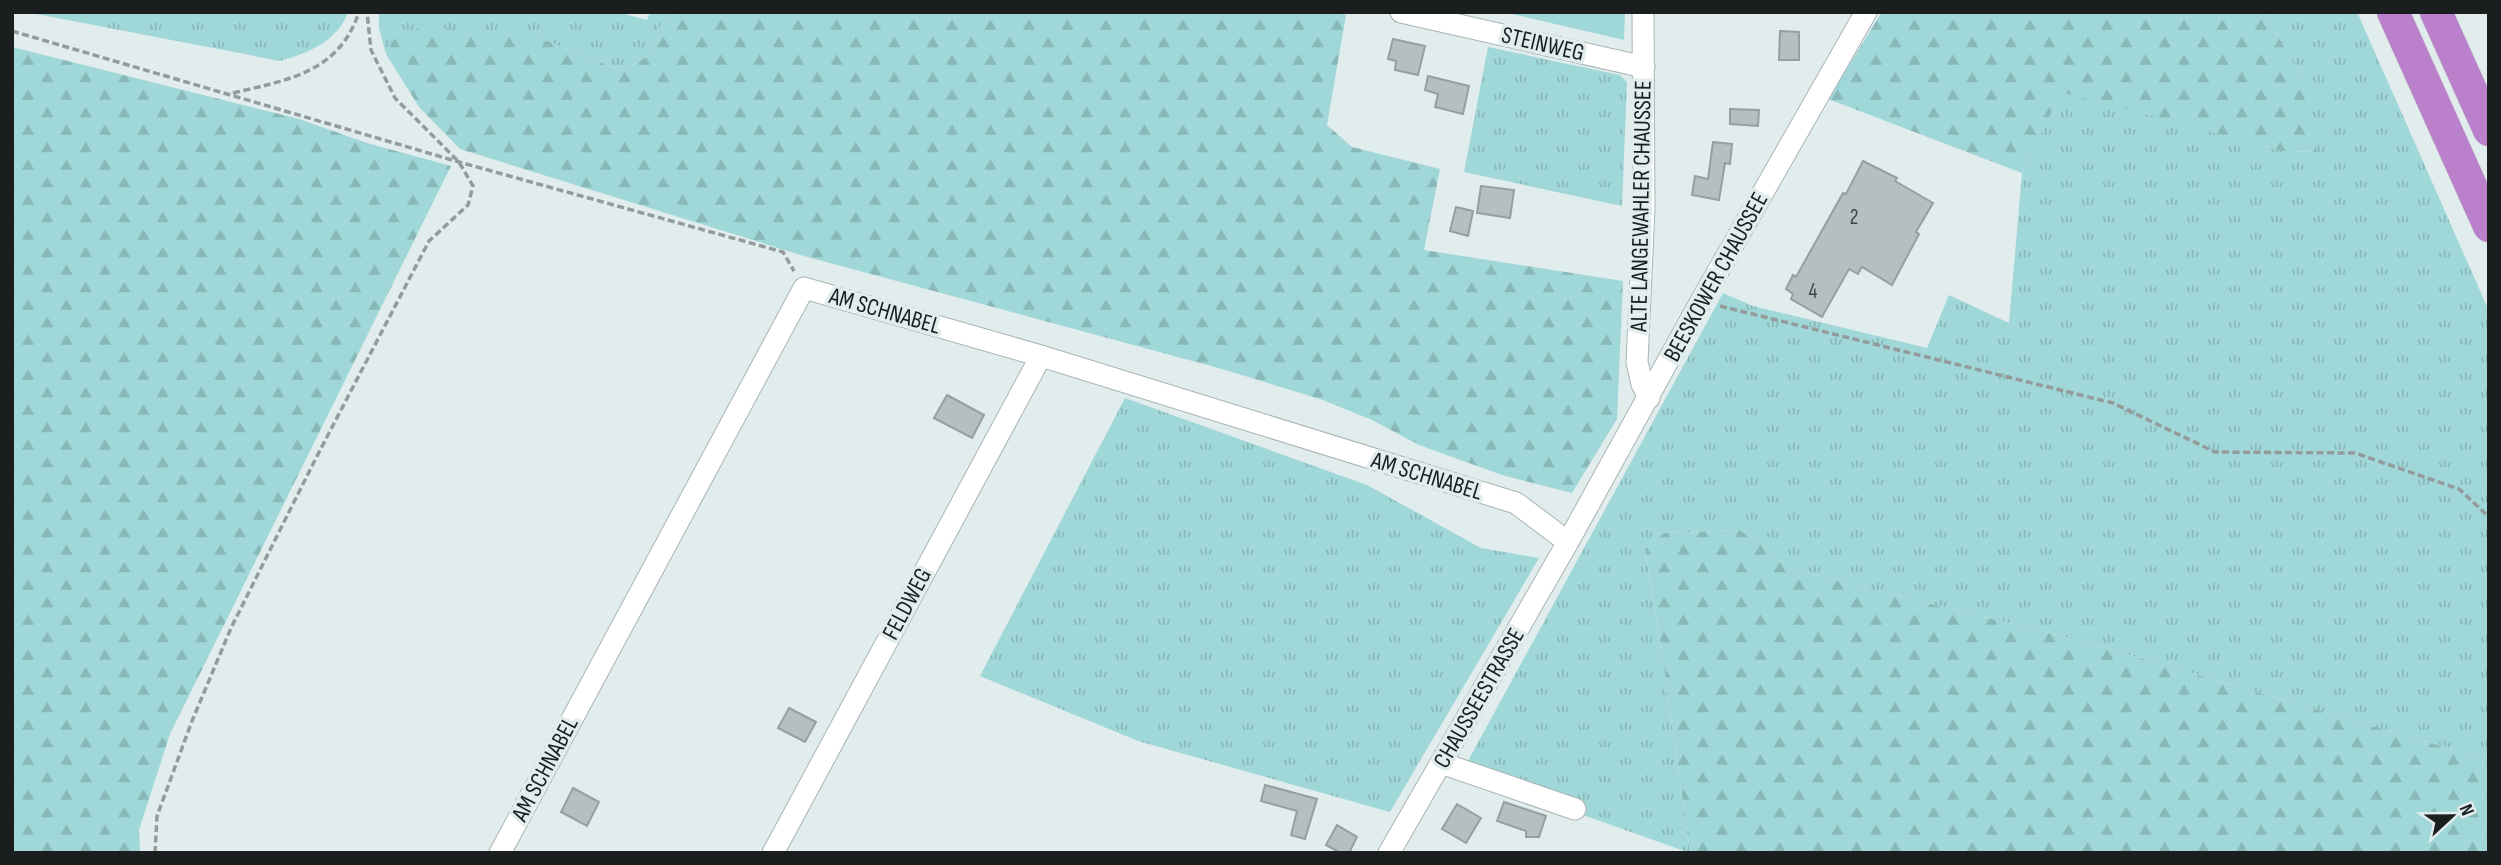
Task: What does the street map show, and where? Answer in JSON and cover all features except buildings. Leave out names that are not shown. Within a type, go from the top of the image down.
[{"type":"highway","points":[[2393,12],[2489,226]]},
{"type":"highway","points":[[2436,12],[2489,130]]},
{"type":"street","name":"STEINWEG","points":[[1401,12],[1644,66]]},
{"type":"street","name":"ALTE LANGEWAHLER CHAUSSEE","points":[[1643,12],[1644,208],[1637,362],[1642,384],[1649,398]]},
{"type":"street","name":"BEESKOWER CHAUSSEE","points":[[1568,542],[1700,301],[1866,12]]},
{"type":"street","name":"AM SCHNABEL","points":[[500,853],[804,288],[1041,356],[1516,503],[1568,542]]},
{"type":"street","name":"FELDWEG","points":[[773,853],[1041,356]]},
{"type":"street","name":"CHAUSSEESTRASSE","points":[[1389,853],[1568,542]]},
{"type":"street","points":[[1441,763],[1575,809]]},
{"type":"path","points":[[229,93],[282,81],[327,61],[344,41],[359,12]]},
{"type":"path","points":[[155,853],[157,816],[192,721],[231,628],[429,240],[468,205],[473,186],[459,162],[395,98],[371,50],[367,12]]},
{"type":"path","points":[[12,32],[459,162],[783,252],[804,288]]},
{"type":"path","points":[[1700,301],[2113,403],[2215,452],[2355,453],[2459,489],[2489,517]]},
{"type":"green space","points":[[26,12],[348,12],[344,22],[330,38],[311,50],[280,61]]},
{"type":"green space","points":[[379,12],[618,12],[647,20],[650,12],[677,12],[661,24],[653,52],[624,72],[530,34],[394,39],[386,54],[379,28]]},
{"type":"green space","points":[[677,12],[1335,12],[1346,15],[1327,125],[1352,147],[1440,169],[1424,250],[1623,281],[1617,419],[1572,493],[1502,475],[1419,445],[1372,420],[1323,400],[1222,369],[804,256],[460,149],[419,107],[386,54],[394,39],[421,27],[530,34],[624,72],[653,52],[661,24]]},
{"type":"green space","points":[[1504,12],[1625,12],[1624,40]]},
{"type":"green space","points":[[1882,12],[2264,12],[2305,83],[2317,152],[2283,151],[2061,92],[2022,173],[1828,99]]},
{"type":"green space","points":[[2264,12],[2357,12],[2489,311],[2489,760],[2092,644],[1790,569],[1757,541],[1739,530],[1664,533],[1645,550],[1690,853],[1462,772],[1723,293],[1753,306],[1927,348],[1949,295],[2009,323],[2022,173],[2061,91],[2283,151],[2316,152],[2305,83]]},
{"type":"green space","points":[[12,47],[299,119],[367,143],[451,166],[170,734],[139,830],[140,853],[12,853]]},
{"type":"green space","points":[[1488,47],[1620,75],[1627,82],[1622,206],[1464,172]]},
{"type":"green space","points":[[1125,398],[1367,485],[1481,548],[1539,558],[1390,812],[1138,741],[980,676]]},
{"type":"green space","points":[[1739,530],[1757,541],[1790,569],[2092,644],[2489,760],[2489,853],[1690,853],[1645,549],[1664,533]]}]
